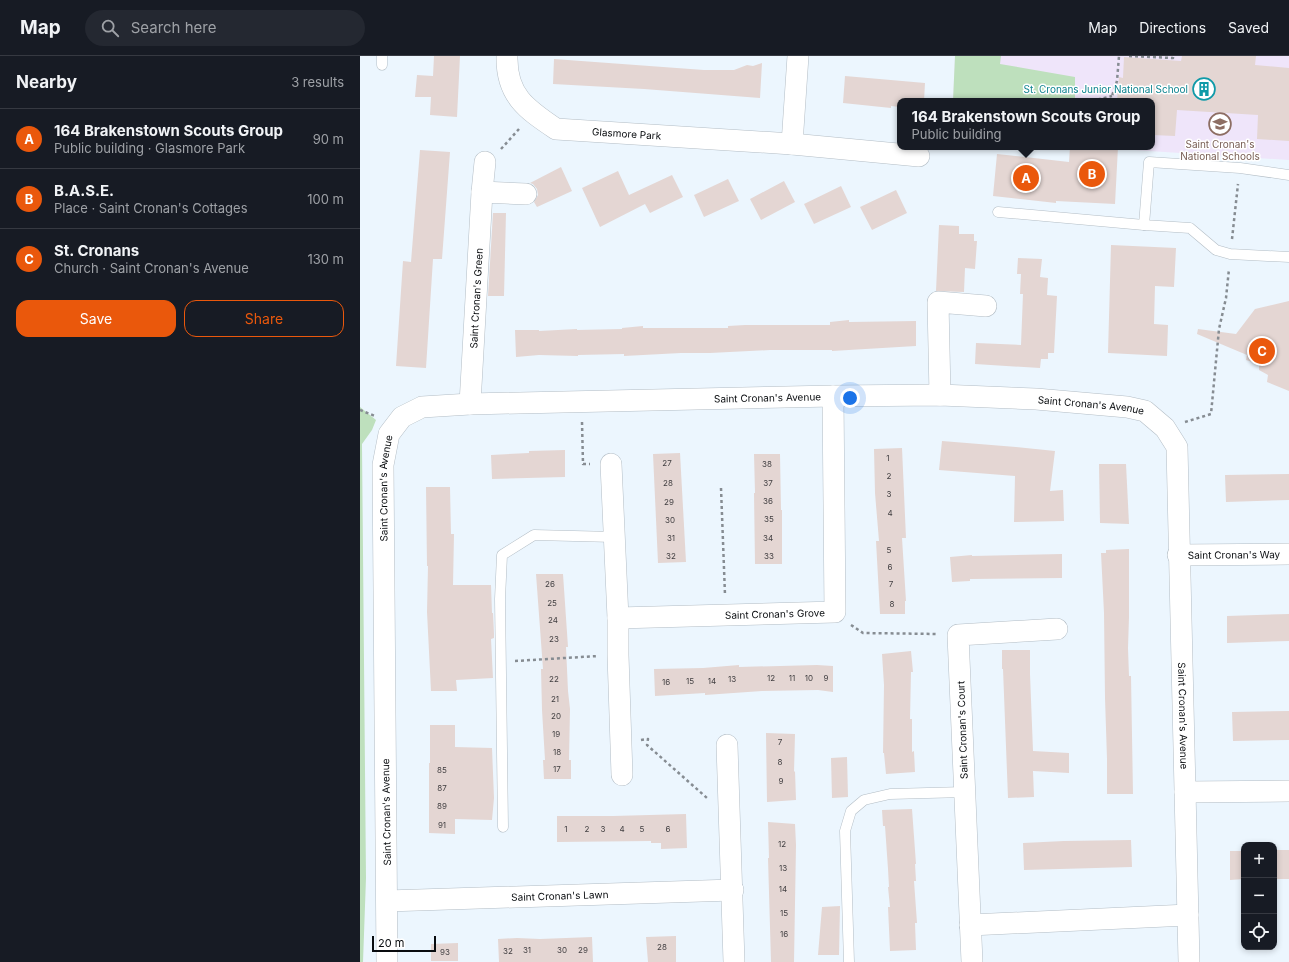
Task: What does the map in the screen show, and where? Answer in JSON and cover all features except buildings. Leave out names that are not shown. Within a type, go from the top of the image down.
[{"type":"street","name":"Glasmore Park","points":[[507,56],[508,74],[513,90],[521,102],[532,113],[556,129],[919,152]]},
{"type":"street","points":[[792,144],[798,56]]},
{"type":"street","name":"Saint Cronan's Green","points":[[470,404],[485,162]]},
{"type":"street","points":[[482,192],[526,194]]},
{"type":"street","points":[[940,395],[938,302],[986,306]]},
{"type":"street","name":"Saint Cronan's Avenue","points":[[387,962],[383,465],[389,434],[402,417],[422,406],[470,404],[940,395],[1036,399],[1127,407],[1145,411],[1165,428],[1177,448],[1178,555],[1189,962]]},
{"type":"street","name":"Saint Cronan's Grove","points":[[618,618],[835,612],[833,396]]},
{"type":"street","points":[[611,464],[618,618],[622,775]]},
{"type":"street","name":"Saint Cronan's Way","points":[[1178,555],[1289,554]]},
{"type":"street","points":[[958,635],[1057,629]]},
{"type":"street","name":"Saint Cronan's Court","points":[[958,635],[972,962]]},
{"type":"street","points":[[727,745],[733,890],[734,962]]},
{"type":"street","points":[[1185,792],[1289,791]]},
{"type":"street","name":"Saint Cronan's Lawn","points":[[387,902],[733,890]]},
{"type":"street","points":[[970,925],[1188,915]]},
{"type":"lane","points":[[1144,225],[1148,162],[1240,168],[1289,175]]},
{"type":"lane","points":[[998,212],[1190,228],[1216,250],[1230,254],[1289,257]]},
{"type":"lane","points":[[503,828],[500,599],[502,555],[534,535],[614,537]]},
{"type":"lane","points":[[849,962],[845,831],[851,811],[864,800],[890,794],[964,792]]},
{"type":"path","points":[[1104,98],[1112,96],[1117,81],[1119,56]]},
{"type":"path","points":[[1129,56],[1173,58],[1173,56]]},
{"type":"path","points":[[485,162],[503,148],[532,113]]},
{"type":"path","points":[[1165,428],[1211,414],[1219,329],[1226,298],[1240,168]]},
{"type":"path","points":[[582,421],[584,464],[611,464]]},
{"type":"path","points":[[721,488],[726,615]]},
{"type":"path","points":[[835,612],[863,634],[958,635]]},
{"type":"path","points":[[501,661],[618,655]]},
{"type":"path","points":[[621,743],[648,740],[647,746],[716,806],[730,808]]},
{"type":"shaded area","name":"Saint Cronan's National Schools","points":[[955,56],[1289,56],[1289,160],[1134,150],[1155,150],[1155,98],[953,98]]},
{"type":"green space","points":[[955,56],[1001,56],[1000,64],[1075,77],[1075,98],[953,98]]},
{"type":"green space","points":[[360,407],[376,420],[372,430],[362,444],[366,878],[363,962],[360,962]]},
{"type":"place","name":"St. Cronans Junior National School","points":[[1204,89]]},
{"type":"place","name":"Saint Cronan's National Schools","points":[[1220,124]]},
{"type":"place","name":"B.A.S.E.","points":[[1092,174]]},
{"type":"place","name":"164 Brakenstown Scouts Group","points":[[1026,178]]},
{"type":"place","name":"St. Cronans","points":[[1262,351]]}]
